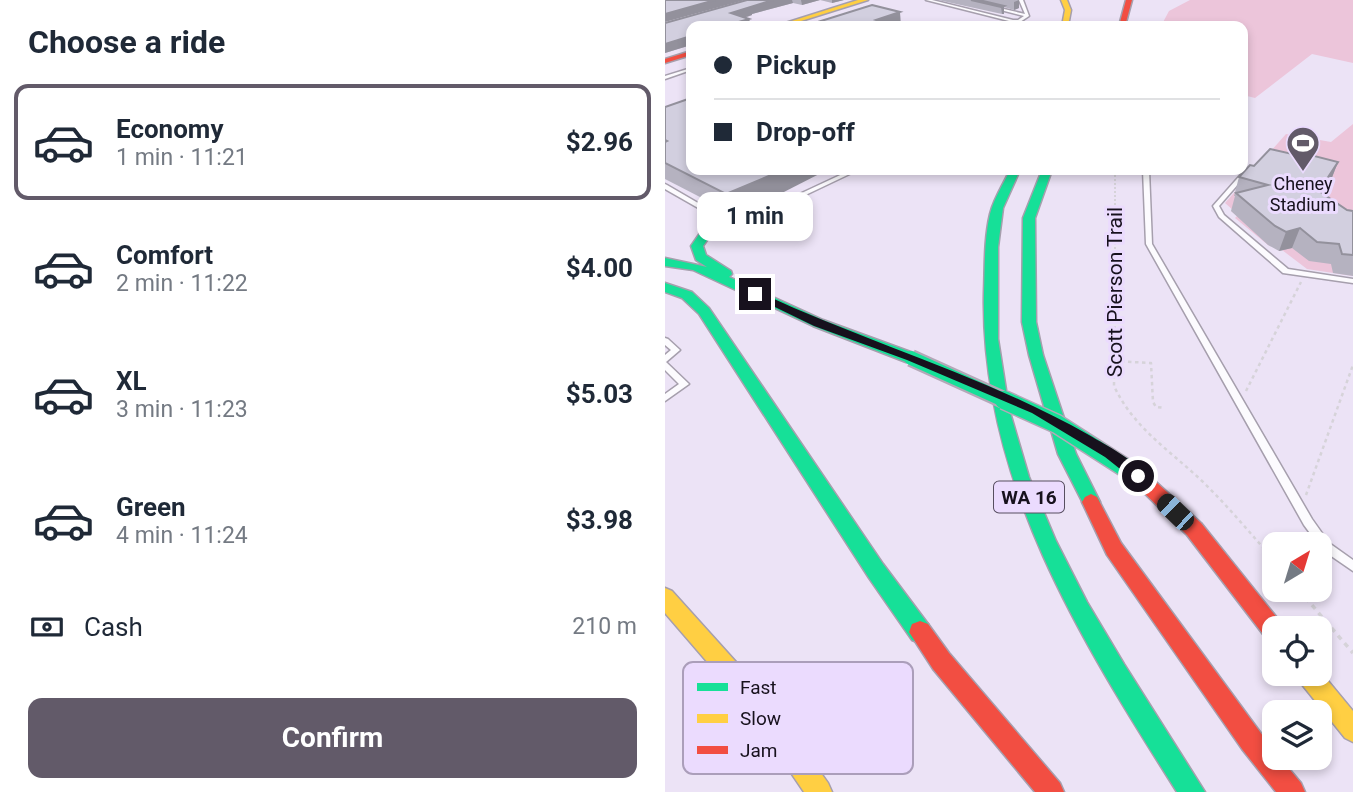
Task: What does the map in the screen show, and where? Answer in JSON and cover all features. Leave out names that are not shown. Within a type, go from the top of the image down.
[{"type":"main road","points":[[797,21],[841,10],[865,0]]},
{"type":"main road","points":[[1066,0],[1066,21]]},
{"type":"main road","points":[[1123,21],[1129,0]]},
{"type":"main road","points":[[665,61],[686,55]]},
{"type":"main road","name":"WA 16","points":[[1013,175],[995,217],[986,320],[1006,435],[1031,505],[1061,574],[1117,677],[1192,792]]},
{"type":"main road","name":"WA 16","points":[[1046,175],[1029,218],[1029,321],[1036,355],[1067,454],[1121,559],[1249,741],[1292,792]]},
{"type":"main road","points":[[728,223],[704,236],[696,252],[734,284]]},
{"type":"main road","points":[[665,262],[696,267],[818,323],[1036,410],[1109,453],[1138,476],[1194,529],[1262,616]]},
{"type":"main road","points":[[665,287],[682,291],[694,299],[704,311],[876,571],[941,661],[1051,792]]},
{"type":"main road","points":[[665,598],[721,662]]},
{"type":"main road","points":[[1318,686],[1353,730]]},
{"type":"main road","points":[[806,774],[819,792]]},
{"type":"lane","points":[[928,0],[1013,21],[1027,16]]},
{"type":"lane","points":[[1015,3],[1022,2],[1027,16]]},
{"type":"lane","points":[[988,6],[1027,16]]},
{"type":"lane","points":[[665,78],[686,71]]},
{"type":"lane","points":[[665,186],[728,223],[806,194],[845,175]]},
{"type":"lane","points":[[1146,175],[1149,244],[1295,502],[1325,546],[1353,566]]},
{"type":"lane","points":[[1243,175],[1216,206],[1221,216],[1286,271],[1353,281]]},
{"type":"lane","points":[[665,341],[676,350],[665,363],[685,383],[665,398]]},
{"type":"path","name":"Scott Pierson Trail","points":[[1115,175],[1114,386],[1120,404],[1142,428],[1201,481],[1262,548]]},
{"type":"path","points":[[1243,397],[1302,280]]},
{"type":"path","points":[[1114,361],[1151,363],[1153,402],[1156,407],[1165,408]]},
{"type":"path","points":[[1295,502],[1304,500],[1353,365]]},
{"type":"path","points":[[1309,602],[1353,653]]},
{"type":"shaded area","points":[[1190,0],[1353,0],[1353,63],[1312,54],[1255,98],[1248,96],[1248,21],[1164,21],[1169,11]]},
{"type":"shaded area","name":"Cheney Stadium","points":[[1353,124],[1353,276],[1307,269],[1282,250],[1268,245],[1235,218],[1237,216],[1231,211],[1233,210],[1225,203],[1286,134],[1331,142]]},
{"type":"building","points":[[665,0],[715,0],[665,14]]},
{"type":"building","points":[[747,0],[773,0],[731,13],[749,19],[742,21],[686,21],[686,38],[665,44],[665,23]]},
{"type":"building","points":[[971,0],[979,0],[1004,6],[1001,7]]},
{"type":"building","points":[[872,5],[900,12],[876,20],[879,21],[821,21]]},
{"type":"building","points":[[686,100],[686,174],[665,163],[665,107]]},
{"type":"building","points":[[1270,149],[1292,154],[1295,151],[1338,162],[1319,191],[1347,210],[1353,211],[1353,255],[1342,254],[1339,244],[1317,242],[1300,228],[1286,232],[1236,193],[1268,185],[1239,177],[1248,175],[1248,167],[1254,166]]},
{"type":"building","points":[[689,175],[771,175],[726,194]]},
{"type":"traffic: fast","points":[[1013,175],[998,208],[994,227],[990,339],[1001,409],[1020,477],[1047,544],[1080,609],[1116,672],[1192,792]]},
{"type":"traffic: fast","points":[[1045,175],[1029,218],[1029,322],[1036,355],[1067,454],[1091,502]]},
{"type":"traffic: fast","points":[[726,274],[700,257],[697,246],[704,236],[728,223]]},
{"type":"traffic: fast","points":[[665,262],[696,267],[818,323],[911,358]]},
{"type":"traffic: fast","points":[[665,287],[687,295],[704,311],[876,571],[920,632]]},
{"type":"traffic: fast","points":[[911,358],[1057,424],[1138,476]]},
{"type":"traffic: slow","points":[[796,21],[865,0]]},
{"type":"traffic: slow","points":[[1064,0],[1068,10],[1066,21]]},
{"type":"traffic: slow","points":[[665,598],[721,662]]},
{"type":"traffic: slow","points":[[1318,686],[1353,730]]},
{"type":"traffic: slow","points":[[806,774],[819,792]]},
{"type":"traffic: jam","points":[[1123,21],[1129,0]]},
{"type":"traffic: jam","points":[[665,61],[686,55]]},
{"type":"traffic: jam","points":[[1138,476],[1194,529],[1262,616]]},
{"type":"traffic: jam","points":[[1091,502],[1114,549],[1250,741],[1292,792]]},
{"type":"traffic: jam","points":[[920,632],[941,661],[1051,792]]},
{"type":"place","name":"Cheney Stadium","points":[[1303,173]]},
{"type":"route","points":[[755,294],[818,323],[1036,410],[1109,453],[1138,476]]}]
